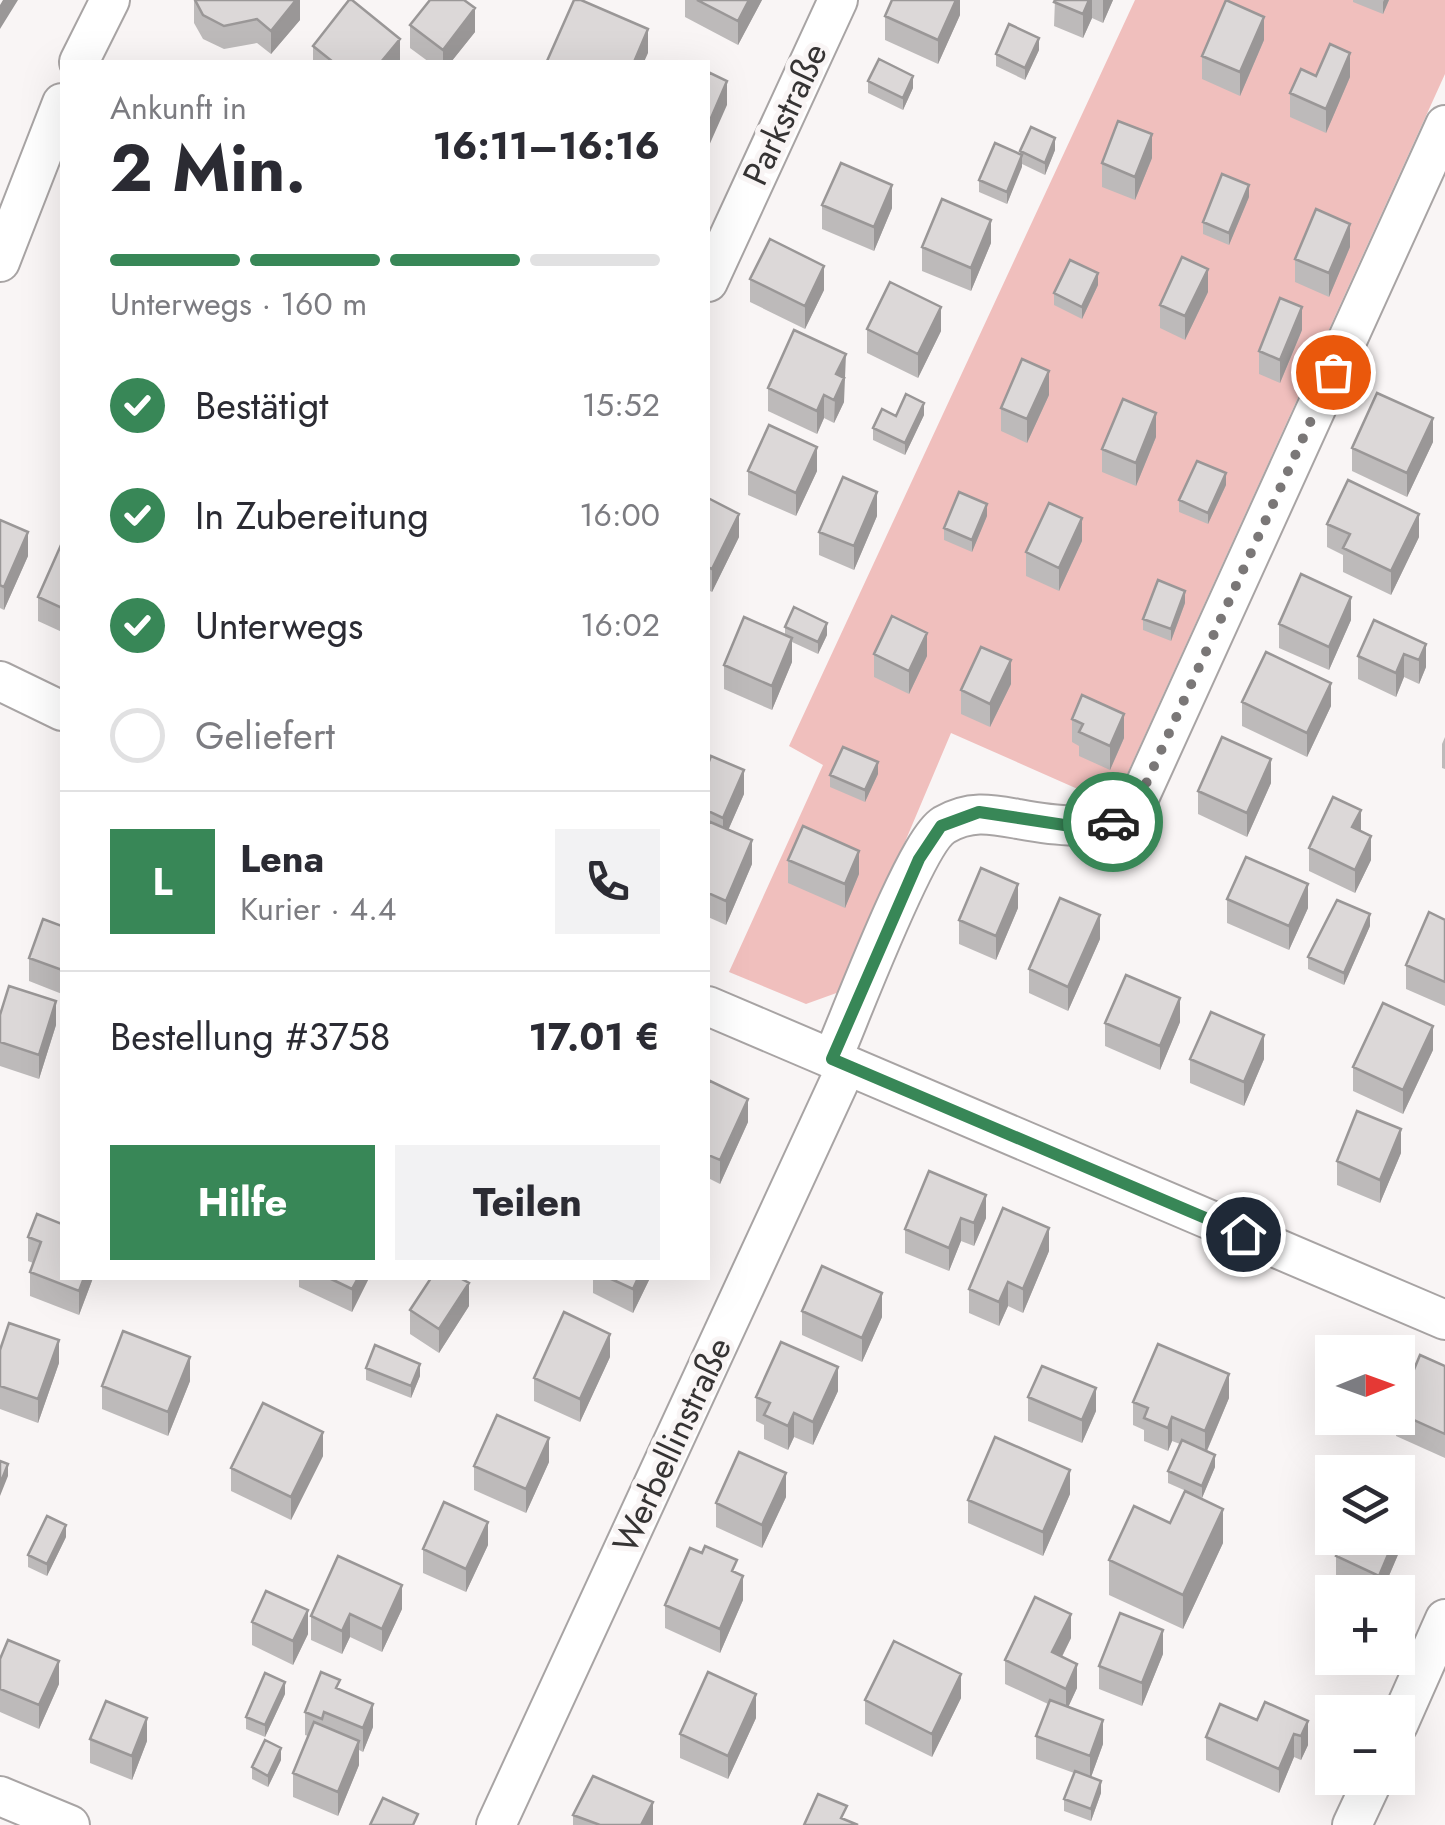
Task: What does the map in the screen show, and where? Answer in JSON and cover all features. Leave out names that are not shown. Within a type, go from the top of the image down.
[{"type":"street","points":[[79,60],[110,0]]},
{"type":"street","name":"Parkstraße","points":[[710,278],[838,0]]},
{"type":"street","points":[[0,262],[60,108]]},
{"type":"street","name":"Werbellinstraße","points":[[496,1825],[840,1062],[919,859],[941,826],[979,812],[1084,828],[1113,822],[1135,808],[1445,125]]},
{"type":"street","points":[[0,681],[60,709]]},
{"type":"street","points":[[710,1007],[1445,1320]]},
{"type":"street","points":[[1411,1695],[1445,1620]]},
{"type":"street","points":[[1352,1825],[1366,1795]]},
{"type":"street","points":[[0,1796],[70,1825]]},
{"type":"shaded area","points":[[1135,0],[1445,0],[1445,74],[1123,783],[1089,794],[951,733],[842,991],[806,1004],[729,972],[823,765],[789,746]]},
{"type":"building","points":[[195,0],[296,0],[271,31],[257,19],[224,26],[203,15]]},
{"type":"building","points":[[349,0],[400,39],[383,60],[330,60],[313,46]]},
{"type":"building","points":[[430,0],[464,0],[475,8],[443,50],[410,25]]},
{"type":"building","points":[[574,0],[648,29],[635,60],[547,60]]},
{"type":"building","points":[[697,0],[749,0],[738,21]]},
{"type":"building","points":[[892,0],[956,0],[938,40],[885,16]]},
{"type":"building","points":[[1055,0],[1089,0],[1083,14]]},
{"type":"building","points":[[1226,0],[1264,17],[1240,72],[1202,56]]},
{"type":"building","points":[[1009,24],[1039,38],[1025,68],[996,54]]},
{"type":"building","points":[[1330,44],[1350,53],[1326,109],[1290,93],[1301,69],[1316,76]]},
{"type":"building","points":[[879,59],[913,76],[903,98],[868,81]]},
{"type":"building","points":[[710,73],[727,81],[710,120]]},
{"type":"building","points":[[1118,121],[1152,134],[1135,177],[1102,163]]},
{"type":"building","points":[[1031,127],[1055,138],[1045,163],[1020,151]]},
{"type":"building","points":[[995,143],[1022,155],[1007,192],[979,180]]},
{"type":"building","points":[[841,163],[892,185],[874,227],[822,205]]},
{"type":"building","points":[[1222,174],[1249,185],[1229,233],[1203,222]]},
{"type":"building","points":[[942,199],[991,220],[971,268],[922,247]]},
{"type":"building","points":[[1316,209],[1350,224],[1329,273],[1295,259]]},
{"type":"building","points":[[770,239],[824,266],[805,306],[750,279]]},
{"type":"building","points":[[1182,257],[1208,269],[1185,316],[1160,305]]},
{"type":"building","points":[[1070,260],[1098,273],[1082,307],[1054,293]]},
{"type":"building","points":[[890,282],[941,307],[918,354],[867,329]]},
{"type":"building","points":[[1280,298],[1302,307],[1280,360],[1259,351]]},
{"type":"building","points":[[794,330],[846,354],[836,374],[844,378],[834,400],[824,395],[817,411],[768,388]]},
{"type":"building","points":[[1022,359],[1049,371],[1027,419],[1001,408]]},
{"type":"building","points":[[1377,393],[1433,418],[1407,473],[1352,448]]},
{"type":"building","points":[[906,394],[924,403],[905,443],[873,428],[882,409],[896,416]]},
{"type":"building","points":[[1123,399],[1156,413],[1136,463],[1102,449]]},
{"type":"building","points":[[769,425],[817,447],[796,493],[748,471]]},
{"type":"building","points":[[1197,461],[1226,473],[1208,513],[1179,500]]},
{"type":"building","points":[[843,477],[877,492],[854,546],[819,532]]},
{"type":"building","points":[[1348,480],[1419,514],[1391,571],[1343,548],[1350,534],[1327,524]]},
{"type":"building","points":[[959,492],[987,504],[972,540],[944,528]]},
{"type":"building","points":[[710,499],[739,514],[710,568]]},
{"type":"building","points":[[1049,503],[1082,518],[1059,568],[1026,552]]},
{"type":"building","points":[[0,520],[28,532],[4,587],[0,585]]},
{"type":"building","points":[[60,547],[60,607],[38,597]]},
{"type":"building","points":[[1301,574],[1351,597],[1329,647],[1279,624]]},
{"type":"building","points":[[1158,580],[1185,591],[1171,629],[1143,619]]},
{"type":"building","points":[[794,607],[827,623],[818,642],[785,627]]},
{"type":"building","points":[[892,616],[927,633],[909,671],[874,654]]},
{"type":"building","points":[[744,617],[792,638],[772,686],[724,665]]},
{"type":"building","points":[[1374,620],[1426,644],[1419,660],[1404,654],[1396,673],[1358,656]]},
{"type":"building","points":[[981,647],[1011,660],[990,704],[961,690]]},
{"type":"building","points":[[1266,652],[1331,683],[1307,733],[1242,702]]},
{"type":"building","points":[[1082,695],[1124,714],[1110,746],[1079,732],[1083,724],[1072,719]]},
{"type":"building","points":[[1222,737],[1271,759],[1247,813],[1198,791]]},
{"type":"building","points":[[843,747],[878,762],[865,790],[830,775]]},
{"type":"building","points":[[710,759],[744,770],[723,818],[710,812]]},
{"type":"building","points":[[1333,797],[1361,810],[1352,827],[1371,836],[1355,870],[1309,848]]},
{"type":"building","points":[[710,822],[752,840],[726,901],[710,894]]},
{"type":"building","points":[[803,826],[859,851],[845,884],[788,860]]},
{"type":"building","points":[[1246,857],[1308,884],[1289,926],[1227,899]]},
{"type":"building","points":[[981,868],[1018,884],[996,936],[959,920]]},
{"type":"building","points":[[1060,898],[1100,915],[1068,987],[1029,969]]},
{"type":"building","points":[[1337,900],[1370,914],[1344,973],[1308,957]]},
{"type":"building","points":[[1429,912],[1445,920],[1445,982],[1406,965]]},
{"type":"building","points":[[43,919],[60,925],[60,969],[29,958]]},
{"type":"building","points":[[1126,975],[1180,998],[1160,1046],[1105,1023]]},
{"type":"building","points":[[9,986],[56,1001],[39,1055],[0,1042],[0,1015]]},
{"type":"building","points":[[1383,1003],[1433,1026],[1403,1090],[1353,1067]]},
{"type":"building","points":[[1211,1012],[1264,1035],[1244,1082],[1190,1059]]},
{"type":"building","points":[[710,1081],[748,1099],[720,1160],[710,1156]]},
{"type":"building","points":[[1357,1111],[1401,1129],[1380,1180],[1337,1161]]},
{"type":"building","points":[[929,1171],[986,1195],[974,1223],[961,1218],[949,1248],[905,1229]]},
{"type":"building","points":[[1003,1208],[1049,1228],[1023,1289],[1008,1282],[999,1302],[969,1289]]},
{"type":"building","points":[[37,1214],[60,1223],[60,1280],[83,1280],[79,1291],[30,1272],[41,1242],[28,1237]]},
{"type":"building","points":[[822,1266],[882,1293],[862,1338],[802,1311]]},
{"type":"building","points":[[333,1280],[357,1280],[352,1289]]},
{"type":"building","points":[[430,1280],[469,1283],[439,1329],[410,1310]]},
{"type":"building","points":[[613,1280],[637,1280],[633,1289]]},
{"type":"building","points":[[564,1312],[610,1334],[580,1399],[534,1378]]},
{"type":"building","points":[[9,1323],[59,1340],[38,1399],[0,1386],[0,1350]]},
{"type":"building","points":[[123,1331],[190,1357],[168,1412],[102,1386]]},
{"type":"building","points":[[781,1342],[838,1367],[813,1422],[794,1413],[788,1426],[764,1415],[770,1403],[756,1397]]},
{"type":"building","points":[[1158,1344],[1229,1374],[1205,1431],[1172,1417],[1168,1428],[1144,1418],[1148,1408],[1133,1402]]},
{"type":"building","points":[[375,1345],[420,1364],[411,1386],[366,1368]]},
{"type":"building","points":[[1420,1355],[1445,1366],[1445,1434],[1415,1421],[1415,1367]]},
{"type":"building","points":[[1042,1366],[1096,1388],[1082,1420],[1028,1397]]},
{"type":"building","points":[[263,1403],[323,1432],[291,1497],[231,1468]]},
{"type":"building","points":[[497,1415],[549,1438],[526,1489],[474,1466]]},
{"type":"building","points":[[995,1437],[1070,1470],[1043,1532],[968,1500]]},
{"type":"building","points":[[1182,1440],[1215,1455],[1202,1486],[1168,1471]]},
{"type":"building","points":[[739,1452],[786,1473],[762,1525],[716,1503]]},
{"type":"building","points":[[0,1461],[8,1464],[0,1484]]},
{"type":"building","points":[[1185,1491],[1223,1509],[1183,1595],[1109,1560],[1134,1506],[1170,1523]]},
{"type":"building","points":[[444,1502],[488,1522],[466,1569],[423,1549]]},
{"type":"building","points":[[47,1516],[66,1525],[47,1564],[28,1555]]},
{"type":"building","points":[[705,1546],[737,1560],[732,1571],[743,1576],[720,1629],[665,1605],[690,1548],[702,1553]]},
{"type":"building","points":[[1336,1555],[1388,1555],[1379,1575]]},
{"type":"building","points":[[338,1556],[402,1585],[382,1629],[350,1614],[342,1631],[311,1616]]},
{"type":"building","points":[[266,1591],[308,1610],[293,1641],[252,1622]]},
{"type":"building","points":[[1035,1597],[1071,1614],[1052,1652],[1077,1664],[1066,1689],[1005,1660]]},
{"type":"building","points":[[1120,1613],[1163,1630],[1142,1683],[1099,1666]]},
{"type":"building","points":[[8,1640],[59,1661],[39,1705],[0,1689],[0,1659]]},
{"type":"building","points":[[894,1641],[961,1674],[932,1734],[865,1700]]},
{"type":"building","points":[[321,1672],[340,1680],[336,1688],[373,1704],[363,1728],[324,1712],[322,1719],[305,1712]]},
{"type":"building","points":[[708,1672],[756,1694],[728,1756],[680,1734]]},
{"type":"building","points":[[265,1673],[285,1682],[265,1725],[246,1717]]},
{"type":"building","points":[[1050,1700],[1103,1720],[1090,1756],[1036,1736]]},
{"type":"building","points":[[106,1701],[147,1718],[132,1756],[90,1739]]},
{"type":"building","points":[[1265,1702],[1308,1721],[1301,1736],[1294,1734],[1279,1769],[1206,1737],[1220,1704],[1257,1720]]},
{"type":"building","points":[[314,1722],[359,1741],[338,1792],[293,1773]]},
{"type":"building","points":[[265,1740],[281,1748],[268,1776],[252,1767]]},
{"type":"building","points":[[1075,1771],[1101,1781],[1091,1809],[1064,1799]]},
{"type":"building","points":[[593,1776],[653,1802],[641,1825],[600,1825],[573,1815]]},
{"type":"building","points":[[818,1794],[847,1806],[841,1818],[858,1825],[804,1825]]},
{"type":"building","points":[[383,1798],[418,1814],[413,1825],[370,1825]]},
{"type":"way so far","points":[[1113,822],[1135,808],[1333,372]]},
{"type":"route","points":[[1113,822],[1084,828],[979,812],[941,826],[919,859],[832,1059],[1243,1234]]}]
